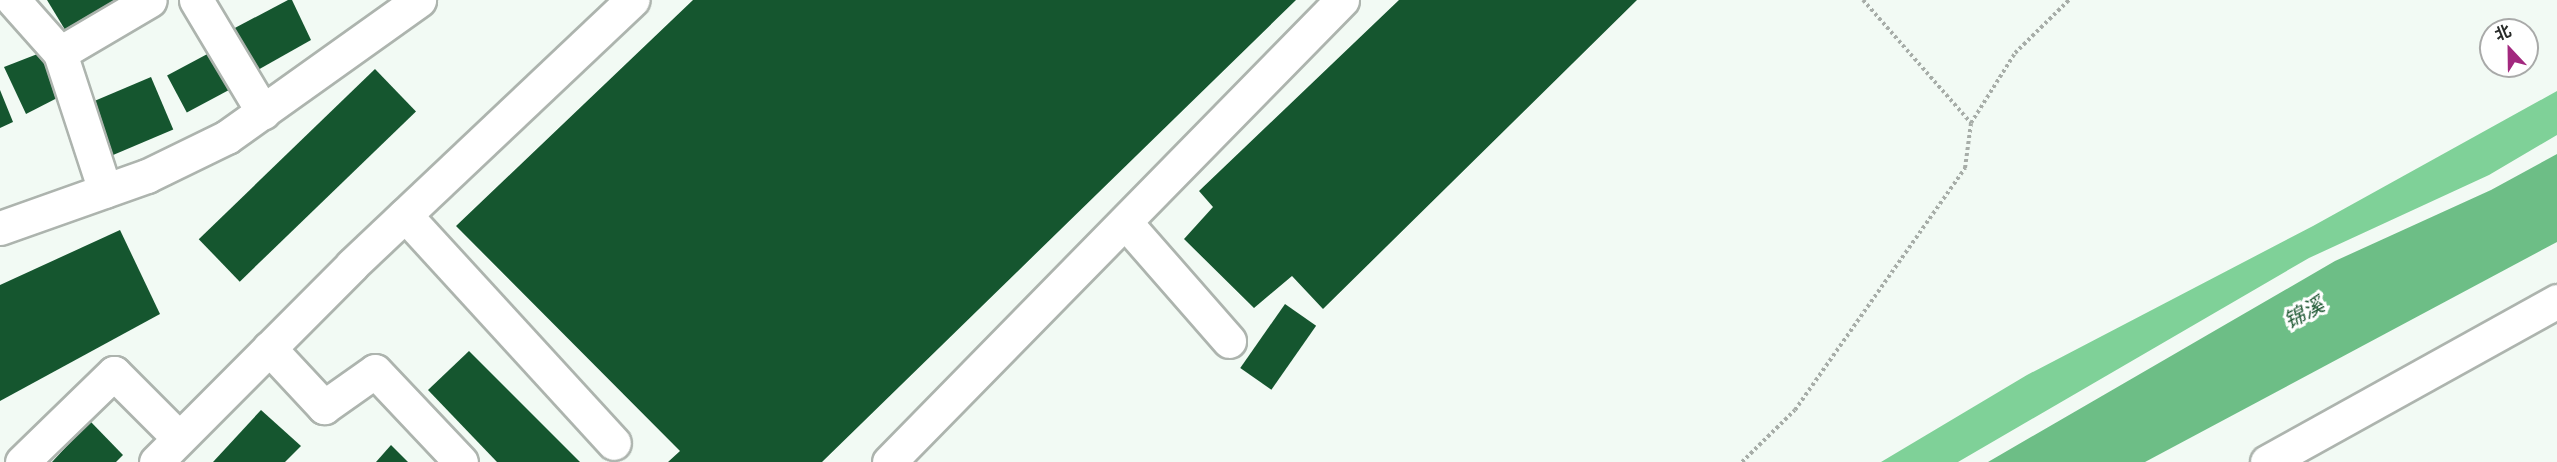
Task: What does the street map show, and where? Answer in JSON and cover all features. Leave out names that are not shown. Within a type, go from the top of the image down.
[{"type":"street","points":[[13,0],[60,53],[105,191]]},
{"type":"street","points":[[60,53],[150,0]]},
{"type":"street","points":[[196,0],[262,112]]},
{"type":"street","points":[[0,228],[147,176],[227,137],[419,0]]},
{"type":"street","points":[[156,462],[405,215],[632,0]]},
{"type":"street","points":[[889,462],[1342,0]]},
{"type":"street","points":[[405,215],[614,442]]},
{"type":"street","points":[[1125,222],[1229,340]]},
{"type":"street","points":[[2267,462],[2557,301]]},
{"type":"street","points":[[269,348],[324,407],[375,370],[461,462]]},
{"type":"street","points":[[22,462],[114,373],[180,438]]},
{"type":"path","points":[[1863,0],[1971,123]]},
{"type":"path","points":[[1742,462],[1795,410],[1965,168],[1971,123],[2015,53],[2069,0]]},
{"type":"shaded area","points":[[2557,91],[2557,135],[2489,175],[2309,258],[1958,462],[1881,462],[2027,375],[2313,226]]},
{"type":"water","name":"锦溪","points":[[2557,154],[2557,242],[2145,462],[1988,462],[2335,261],[2491,190]]},
{"type":"building","points":[[47,0],[124,0],[67,33]]},
{"type":"building","points":[[292,0],[311,40],[256,71],[231,30]]},
{"type":"building","points":[[693,0],[1296,0],[822,462],[668,462],[680,451],[456,226]]},
{"type":"building","points":[[1399,0],[1637,0],[1323,309],[1292,276],[1254,308],[1184,239],[1213,207],[1199,191]]},
{"type":"building","points":[[213,51],[233,88],[187,112],[167,75]]},
{"type":"building","points":[[40,53],[63,95],[26,114],[4,67]]},
{"type":"building","points":[[375,69],[416,111],[240,282],[199,239]]},
{"type":"building","points":[[151,77],[173,129],[113,155],[90,103]]},
{"type":"building","points":[[0,90],[13,122],[0,128]]},
{"type":"building","points":[[120,230],[160,314],[0,401],[0,285]]},
{"type":"building","points":[[1285,304],[1316,326],[1271,390],[1240,368]]},
{"type":"building","points":[[469,351],[580,462],[497,462],[428,390]]},
{"type":"building","points":[[261,410],[301,446],[285,462],[213,462]]},
{"type":"building","points":[[90,421],[123,455],[116,462],[52,462]]},
{"type":"building","points":[[391,445],[408,462],[376,462]]}]
